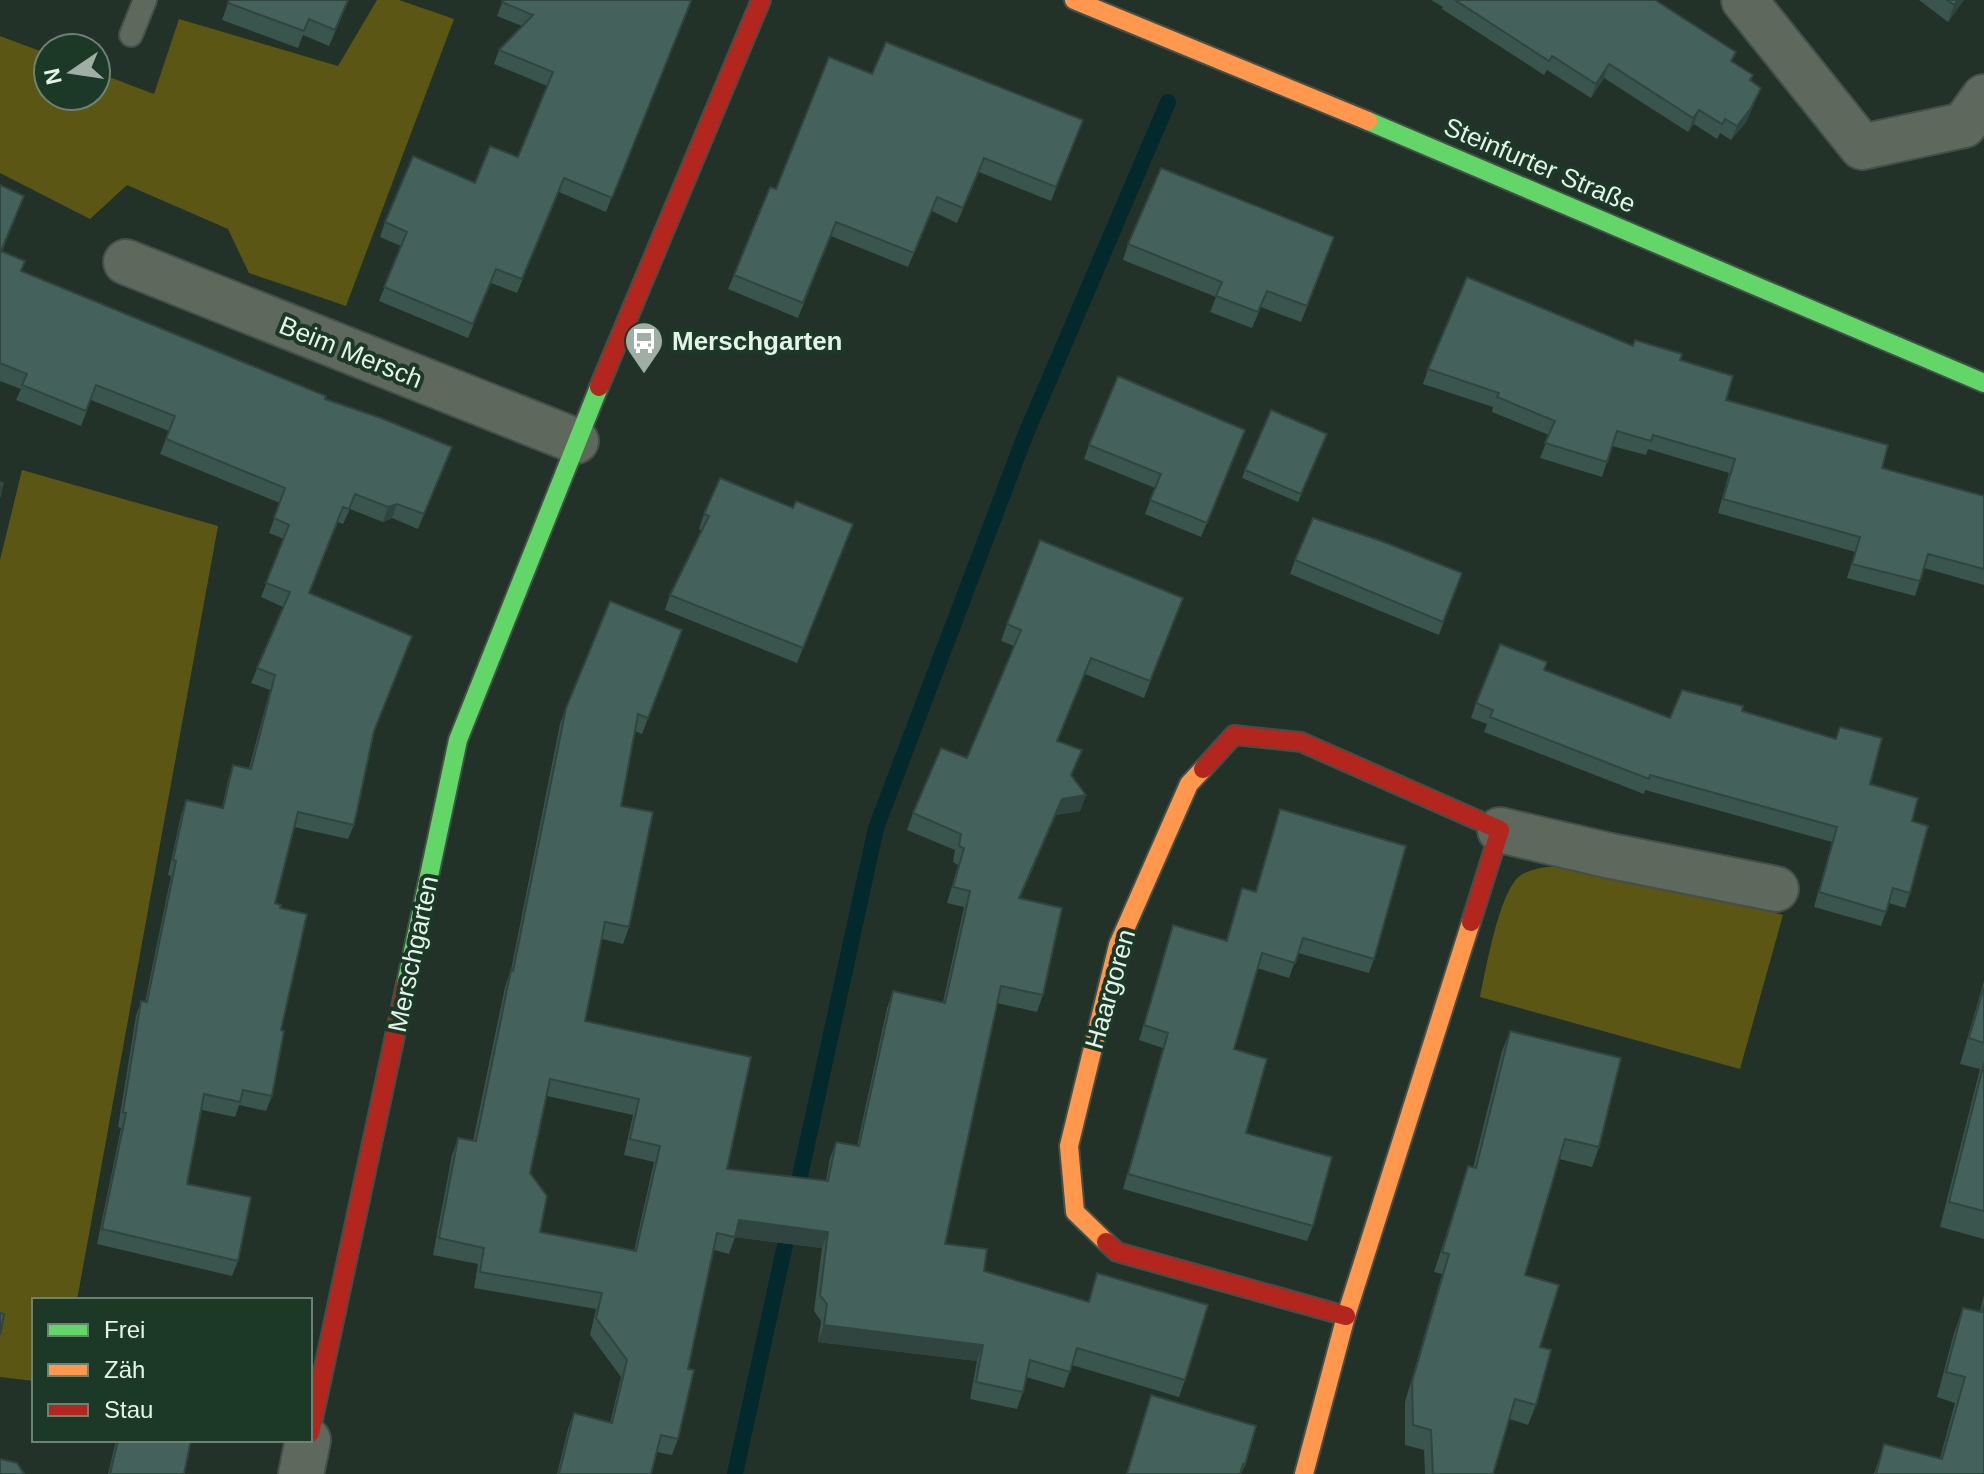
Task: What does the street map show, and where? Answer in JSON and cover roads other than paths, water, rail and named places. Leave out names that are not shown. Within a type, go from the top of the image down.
[{"type":"street","name":"Merschgarten","points":[[312,1424],[458,740],[576,441],[761,0]]},
{"type":"street","name":"Steinfurter Straße","points":[[1074,0],[1603,220],[1984,383]]},
{"type":"street","points":[[1744,0],[1862,147],[1964,125],[1984,97]]},
{"type":"street","name":"Beim Mersch","points":[[126,262],[576,441]]},
{"type":"street","name":"Haargoren","points":[[1346,1316],[1117,1252],[1075,1212],[1069,1146],[1118,945],[1189,784],[1234,735],[1301,742],[1500,830],[1776,889]]},
{"type":"street","points":[[1304,1474],[1346,1316],[1500,830]]},
{"type":"street","points":[[301,1474],[308,1442]]},
{"type":"lane","points":[[131,35],[145,0]]},
{"type":"waterway","points":[[795,1199],[876,828],[1025,436],[1168,102]]},
{"type":"waterway","points":[[735,1474],[790,1222]]},
{"type":"place","name":"Merschgarten","points":[[644,375]]}]
